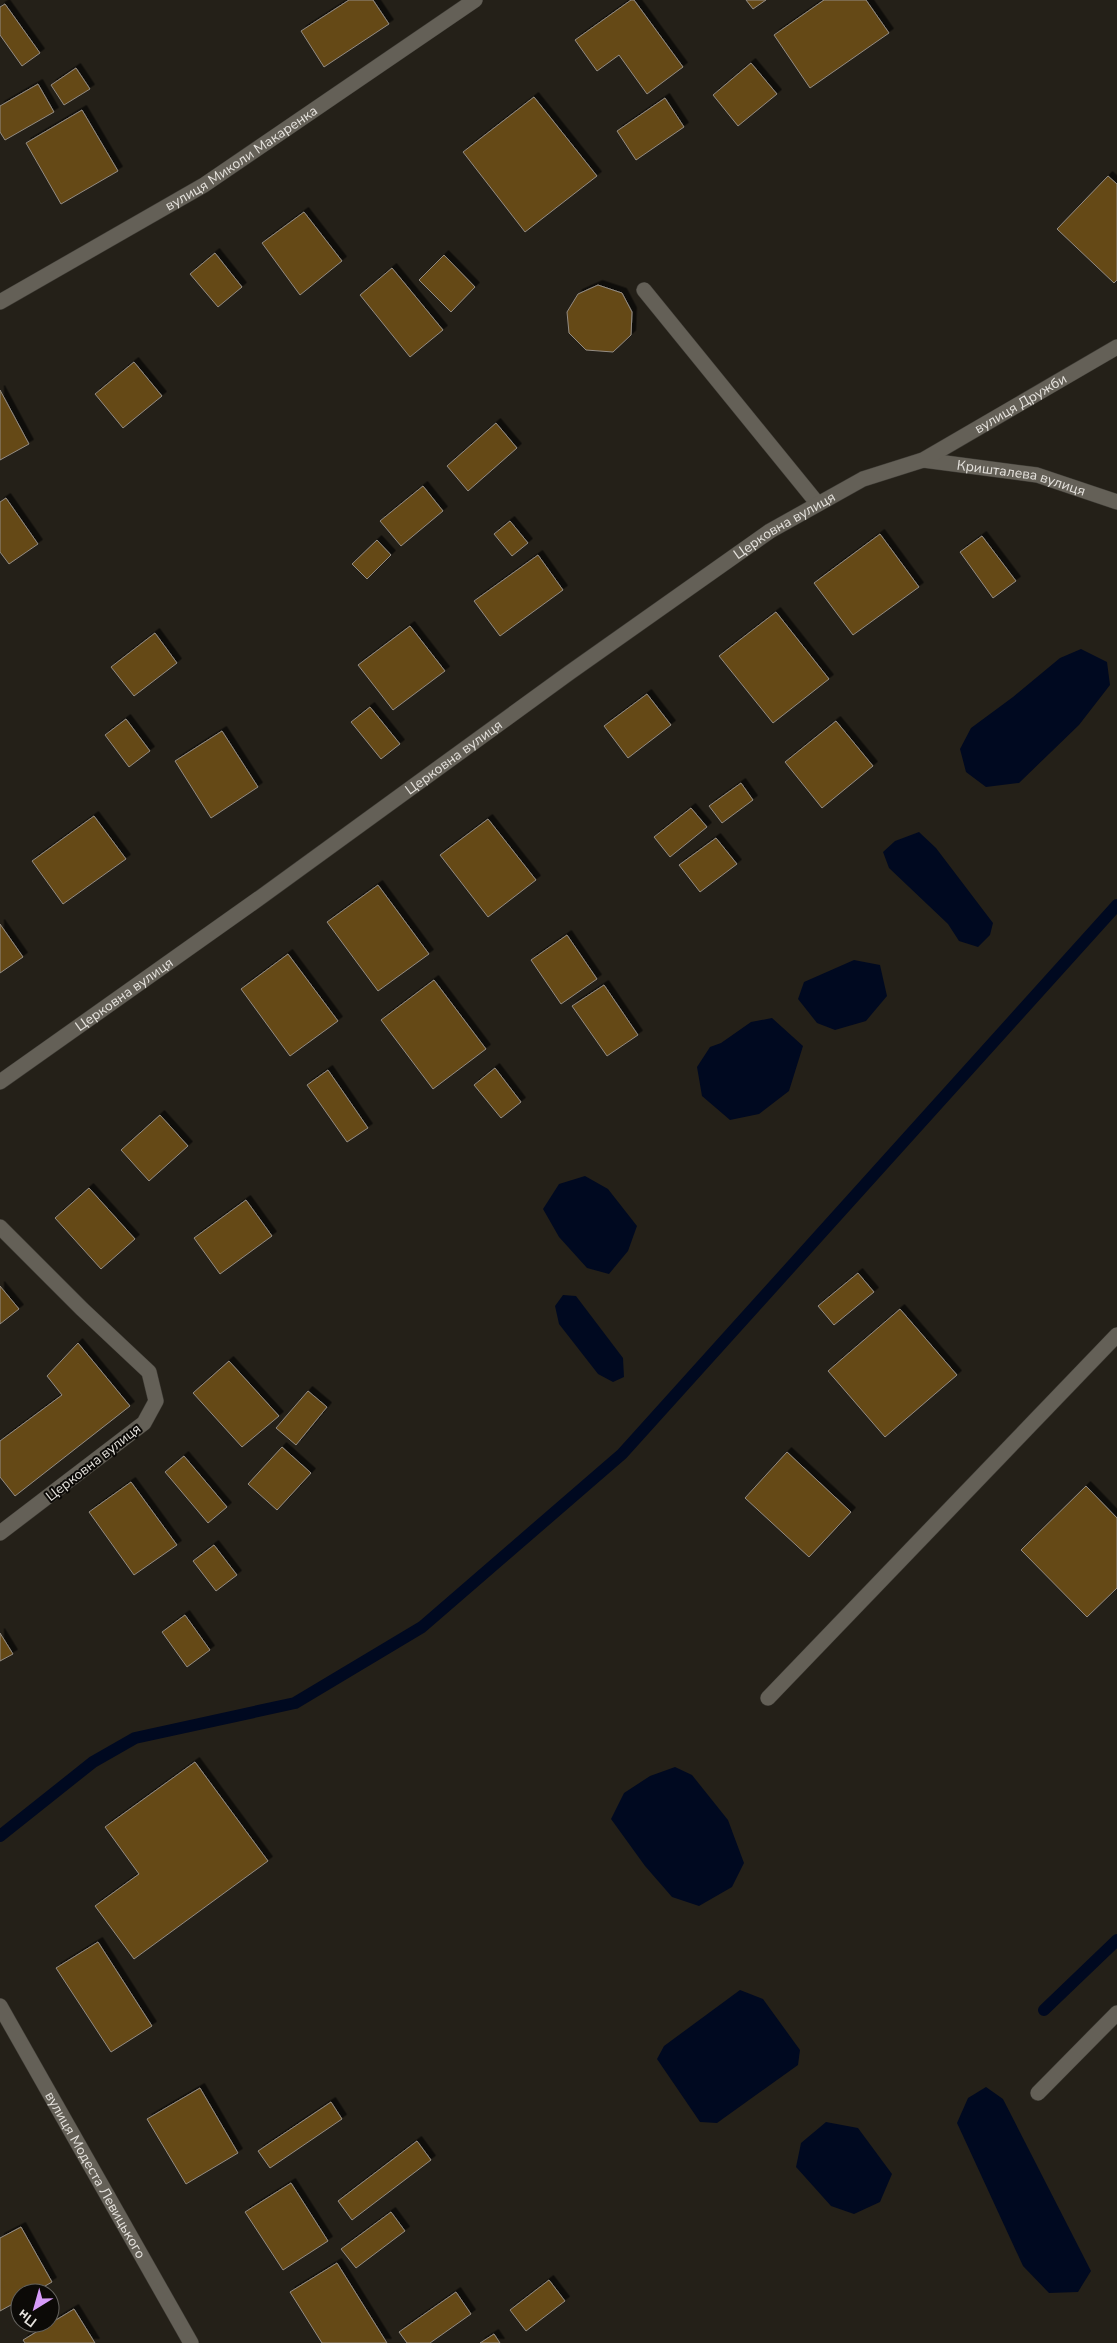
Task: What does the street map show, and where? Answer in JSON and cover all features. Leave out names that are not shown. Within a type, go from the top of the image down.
[{"type":"street","name":"вулиця Миколи Макаренка","points":[[0,302],[204,185],[472,1]]},
{"type":"street","points":[[644,290],[818,504]]},
{"type":"street","name":"вулиця Дружби","points":[[923,460],[1117,347]]},
{"type":"street","name":"Церковна вулиця","points":[[0,1082],[261,898],[569,672],[770,532],[863,478],[923,460]]},
{"type":"street","name":"Кришталева вулиця","points":[[923,460],[1037,475],[1117,502]]},
{"type":"street","name":"Церковна вулиця","points":[[0,1227],[82,1309],[149,1372],[156,1401],[144,1423],[0,1533]]},
{"type":"street","points":[[768,1698],[1117,1334]]},
{"type":"street","name":"вулиця Модеста Левицького","points":[[0,2006],[191,2343]]},
{"type":"street","points":[[1038,2093],[1117,2013]]},
{"type":"water","points":[[1081,649],[1107,662],[1110,685],[1079,725],[1019,783],[986,787],[966,772],[960,749],[971,728],[1013,697],[1060,658]]},
{"type":"water","points":[[919,832],[936,848],[993,923],[990,935],[978,947],[959,941],[948,924],[889,868],[883,852],[895,841]]},
{"type":"water","points":[[854,960],[880,965],[887,996],[866,1021],[835,1030],[817,1023],[798,999],[804,982]]},
{"type":"water","points":[[772,1018],[803,1046],[789,1091],[759,1114],[730,1120],[702,1096],[697,1067],[710,1047],[721,1043],[751,1022]]},
{"type":"water","points":[[585,1176],[608,1189],[637,1226],[628,1251],[609,1274],[587,1268],[559,1237],[543,1209],[559,1184]]},
{"type":"water","points":[[563,1295],[576,1296],[623,1358],[624,1377],[613,1382],[598,1374],[559,1324],[555,1306]]},
{"type":"water","points":[[675,1767],[692,1775],[728,1820],[744,1863],[732,1887],[699,1906],[672,1897],[645,1866],[611,1819],[624,1793],[650,1776]]},
{"type":"water","points":[[740,1990],[763,1999],[800,2050],[798,2065],[717,2123],[700,2122],[657,2059],[664,2046]]},
{"type":"water","points":[[986,2087],[1003,2099],[1091,2271],[1078,2292],[1049,2293],[1023,2266],[957,2123],[968,2098]]},
{"type":"water","points":[[826,2122],[858,2128],[892,2174],[880,2202],[854,2214],[831,2206],[796,2167],[801,2143]]},
{"type":"building","points":[[349,0],[373,0],[389,24],[324,67],[301,31]]},
{"type":"building","points":[[631,0],[634,0],[683,67],[647,94],[619,55],[597,71],[575,40]]},
{"type":"building","points":[[746,0],[766,0],[753,9]]},
{"type":"building","points":[[824,0],[866,0],[889,33],[810,88],[774,35]]},
{"type":"building","points":[[5,4],[40,53],[22,66],[0,35],[0,7]]},
{"type":"building","points":[[751,63],[777,94],[738,126],[713,95]]},
{"type":"building","points":[[76,68],[90,89],[64,105],[51,85]]},
{"type":"building","points":[[38,84],[54,112],[5,140],[0,132],[0,106]]},
{"type":"building","points":[[534,97],[597,176],[525,232],[463,152]]},
{"type":"building","points":[[665,98],[684,127],[636,160],[617,131]]},
{"type":"building","points":[[82,110],[118,171],[61,204],[26,143]]},
{"type":"building","points":[[1108,176],[1117,184],[1117,280],[1114,283],[1057,229]]},
{"type":"building","points":[[304,212],[342,261],[300,295],[262,243]]},
{"type":"building","points":[[215,253],[242,287],[218,307],[190,274]]},
{"type":"building","points":[[444,255],[475,287],[451,312],[419,280]]},
{"type":"building","points":[[392,268],[443,330],[410,357],[360,295]]},
{"type":"building","points":[[598,285],[622,293],[632,312],[631,335],[613,352],[586,350],[569,333],[567,312],[578,294]]},
{"type":"building","points":[[134,362],[162,396],[123,428],[95,394]]},
{"type":"building","points":[[0,390],[29,444],[0,460]]},
{"type":"building","points":[[496,423],[517,448],[468,491],[447,466]]},
{"type":"building","points":[[423,486],[443,511],[401,546],[380,521]]},
{"type":"building","points":[[6,498],[38,544],[9,564],[0,552],[0,502]]},
{"type":"building","points":[[510,521],[528,543],[512,556],[494,534]]},
{"type":"building","points":[[880,534],[919,587],[853,635],[814,583]]},
{"type":"building","points":[[982,536],[1016,581],[993,598],[960,552]]},
{"type":"building","points":[[377,540],[391,555],[367,579],[352,564]]},
{"type":"building","points":[[538,555],[563,590],[500,636],[474,601]]},
{"type":"building","points":[[776,612],[829,679],[773,723],[719,656]]},
{"type":"building","points":[[410,626],[445,671],[393,710],[358,665]]},
{"type":"building","points":[[155,633],[177,663],[134,696],[111,667]]},
{"type":"building","points":[[647,694],[671,725],[628,758],[604,726]]},
{"type":"building","points":[[370,707],[400,744],[381,759],[351,722]]},
{"type":"building","points":[[126,719],[150,751],[129,767],[105,735]]},
{"type":"building","points":[[836,721],[873,766],[822,808],[785,762]]},
{"type":"building","points":[[222,731],[258,787],[211,818],[175,761]]},
{"type":"building","points":[[741,783],[753,800],[722,823],[709,806]]},
{"type":"building","points":[[691,808],[707,827],[670,857],[654,837]]},
{"type":"building","points":[[94,816],[126,859],[63,904],[32,861]]},
{"type":"building","points":[[488,819],[536,880],[488,917],[440,855]]},
{"type":"building","points":[[716,838],[737,864],[700,892],[679,865]]},
{"type":"building","points":[[378,885],[429,954],[378,991],[327,922]]},
{"type":"building","points":[[0,924],[23,957],[0,973]]},
{"type":"building","points":[[567,935],[597,979],[561,1004],[531,960]]},
{"type":"building","points":[[288,954],[338,1021],[290,1056],[241,989]]},
{"type":"building","points":[[434,980],[486,1049],[433,1089],[381,1020]]},
{"type":"building","points":[[604,985],[638,1035],[607,1056],[572,1006]]},
{"type":"building","points":[[495,1068],[521,1102],[501,1118],[474,1085]]},
{"type":"building","points":[[328,1070],[368,1128],[347,1142],[307,1085]]},
{"type":"building","points":[[160,1115],[188,1146],[149,1181],[121,1150]]},
{"type":"building","points":[[89,1188],[135,1239],[101,1269],[55,1218]]},
{"type":"building","points":[[246,1200],[272,1236],[220,1274],[194,1238]]},
{"type":"building","points":[[858,1273],[874,1292],[834,1325],[818,1306]]},
{"type":"building","points":[[0,1286],[19,1309],[0,1324]]},
{"type":"building","points":[[900,1309],[957,1375],[885,1437],[828,1371]]},
{"type":"building","points":[[78,1343],[130,1406],[15,1496],[0,1477],[0,1441],[62,1395],[47,1376]]},
{"type":"building","points":[[229,1361],[279,1416],[242,1447],[193,1393]]},
{"type":"building","points":[[308,1391],[327,1407],[296,1445],[276,1428]]},
{"type":"building","points":[[282,1447],[311,1473],[277,1510],[248,1484]]},
{"type":"building","points":[[787,1452],[851,1512],[809,1557],[745,1498]]},
{"type":"building","points":[[184,1456],[227,1507],[208,1523],[165,1472]]},
{"type":"building","points":[[131,1482],[177,1545],[134,1575],[89,1512]]},
{"type":"building","points":[[1086,1486],[1117,1518],[1117,1588],[1087,1617],[1021,1550]]},
{"type":"building","points":[[214,1545],[237,1575],[216,1591],[193,1561]]},
{"type":"building","points":[[185,1615],[210,1650],[187,1667],[162,1632]]},
{"type":"building","points":[[0,1633],[13,1654],[0,1661]]},
{"type":"building","points":[[195,1762],[268,1861],[134,1959],[95,1906],[139,1874],[105,1827]]},
{"type":"building","points":[[98,1942],[152,2026],[111,2052],[56,1968]]},
{"type":"building","points":[[200,2088],[238,2153],[186,2184],[147,2119]]},
{"type":"building","points":[[331,2102],[342,2119],[270,2168],[258,2151]]},
{"type":"building","points":[[417,2141],[431,2160],[352,2220],[338,2201]]},
{"type":"building","points":[[291,2183],[328,2241],[283,2270],[245,2212]]},
{"type":"building","points":[[391,2212],[405,2231],[356,2268],[341,2249]]},
{"type":"building","points":[[21,2227],[52,2282],[10,2283],[10,2306],[0,2311],[0,2238]]},
{"type":"building","points":[[337,2263],[387,2343],[322,2343],[290,2292]]},
{"type":"building","points":[[549,2280],[565,2301],[526,2331],[510,2310]]},
{"type":"building","points":[[456,2292],[471,2314],[430,2343],[407,2343],[399,2332]]},
{"type":"building","points":[[74,2309],[95,2343],[25,2343],[23,2340],[35,2333],[60,2333],[60,2318]]},
{"type":"building","points":[[494,2334],[500,2343],[480,2343]]},
{"type":"waterway","points":[[0,1836],[93,1762],[135,1738],[295,1703],[422,1627],[622,1454],[1117,905]]},
{"type":"waterway","points":[[1044,2010],[1117,1940]]}]
